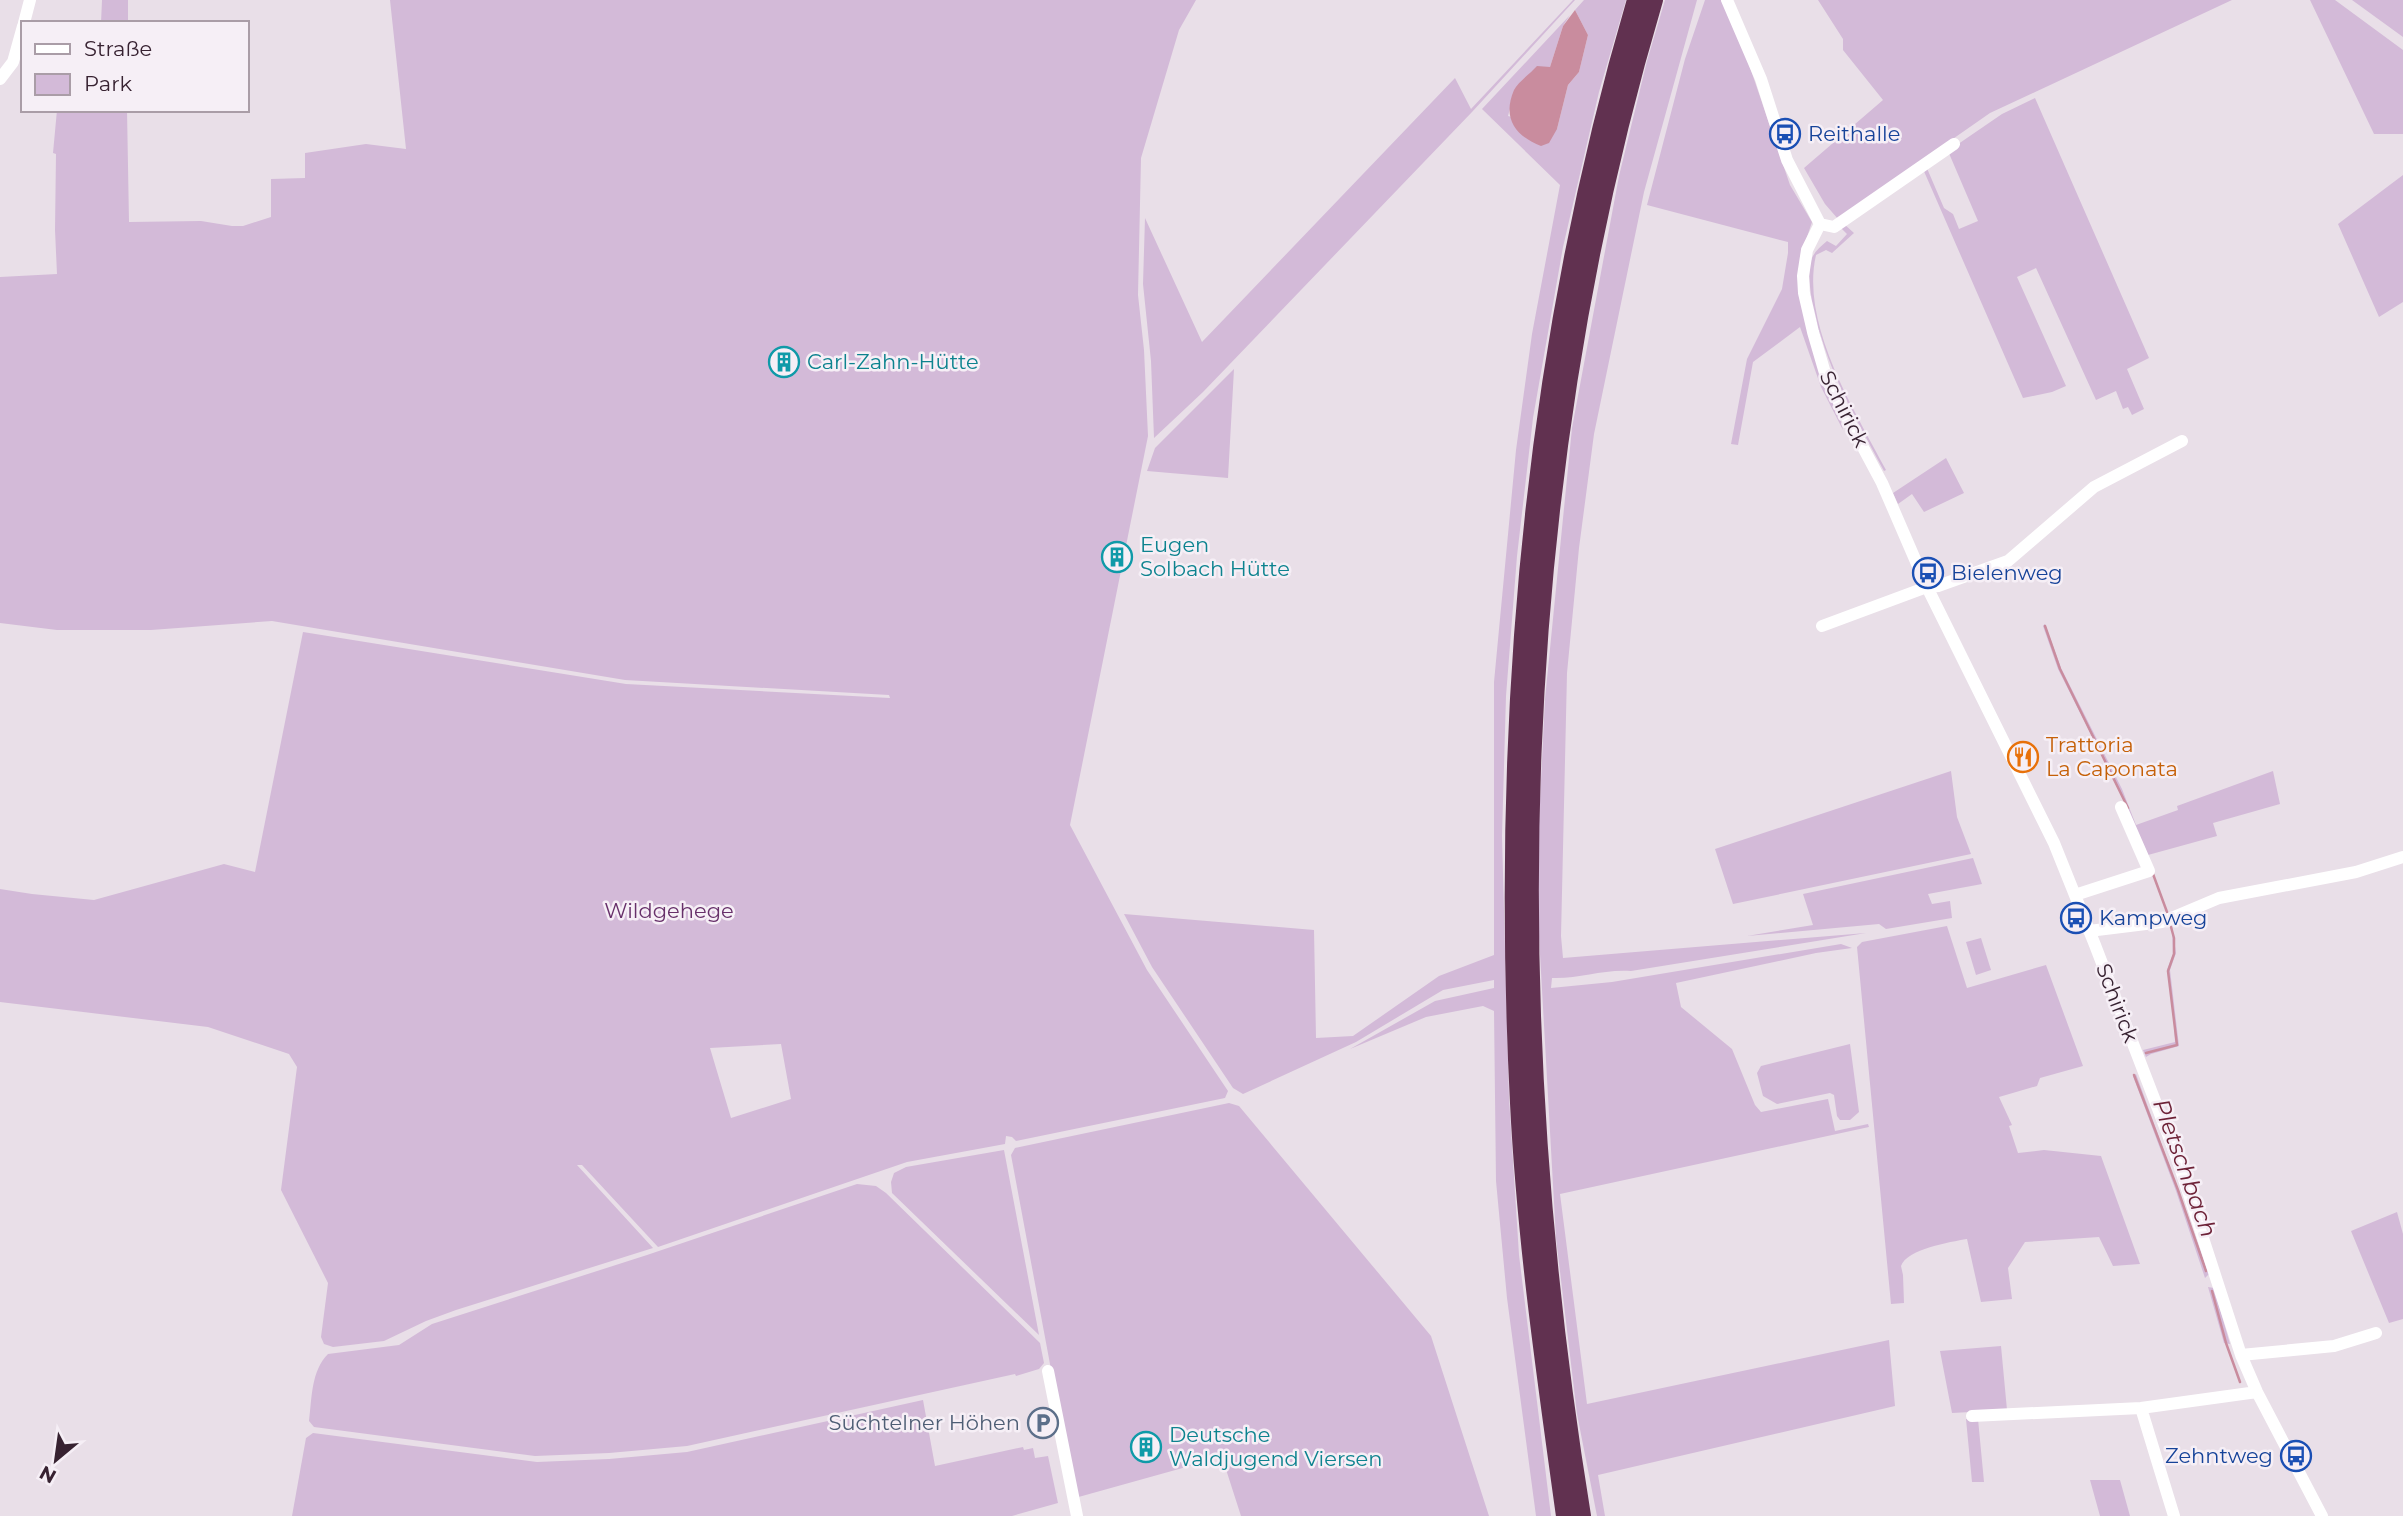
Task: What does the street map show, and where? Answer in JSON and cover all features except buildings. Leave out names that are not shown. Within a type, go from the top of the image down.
[{"type":"highway","points":[[1565,1516],[1539,1330],[1519,1107],[1513,844],[1516,738],[1523,617],[1540,449],[1553,359],[1591,173],[1636,0]]},
{"type":"highway","points":[[1582,1516],[1555,1322],[1538,1133],[1532,1028],[1529,857],[1532,737],[1541,604],[1557,452],[1570,361],[1606,178],[1654,0]]},
{"type":"street","points":[[24,21],[30,0]]},
{"type":"street","points":[[1727,0],[1761,79],[1787,160],[1820,224],[1834,227],[1954,144]]},
{"type":"street","points":[[0,79],[13,62],[21,32]]},
{"type":"street","name":"Schirick","points":[[1820,224],[1807,250],[1803,276],[1804,293],[1827,380],[1882,483],[1927,587],[2054,844],[2177,1158],[2241,1355],[2257,1392],[2322,1516]]},
{"type":"street","points":[[1822,626],[1927,587],[1938,586],[2008,561],[2094,487],[2182,440]]},
{"type":"street","points":[[2075,895],[2149,871],[2121,807]]},
{"type":"street","points":[[2089,931],[2162,922],[2219,898],[2356,872],[2403,856]]},
{"type":"street","points":[[2241,1355],[2334,1346],[2376,1333]]},
{"type":"street","points":[[1048,1371],[1077,1516]]},
{"type":"street","points":[[1972,1416],[2141,1408],[2257,1392]]},
{"type":"street","points":[[2141,1408],[2174,1516]]},
{"type":"green space","points":[[102,0],[128,0],[128,21],[101,21]]},
{"type":"green space","name":"Wildgehege","points":[[390,0],[1196,0],[1179,30],[1141,158],[1138,295],[1148,436],[1070,825],[1147,970],[1228,1091],[1225,1098],[1016,1141],[1006,1136],[1005,1144],[907,1162],[658,1247],[582,1165],[577,1165],[653,1248],[456,1310],[384,1341],[333,1347],[324,1344],[321,1337],[328,1283],[281,1190],[297,1067],[289,1054],[208,1027],[0,1002],[0,889],[94,900],[224,864],[255,872],[303,632],[626,684],[890,698],[889,695],[625,680],[272,621],[151,630],[57,630],[0,623],[0,277],[57,274],[56,154],[53,153],[57,112],[127,112],[129,222],[201,221],[243,226],[271,217],[271,179],[305,178],[305,153],[366,144],[406,149]],"holes":[[[781,1044],[791,1099],[731,1118],[710,1048]]]},
{"type":"green space","points":[[1573,0],[1472,112],[1203,392],[1154,438],[1151,361],[1143,284],[1145,218],[1202,342],[1455,78],[1471,109]]},
{"type":"green space","points":[[1584,0],[1626,0],[1599,92],[1563,247],[1533,418],[1517,556],[1506,696],[1502,836],[1509,1098],[1519,1255],[1551,1516],[1536,1516],[1507,1298],[1496,1181],[1494,1011],[1483,1006],[1426,1017],[1350,1049],[1435,1001],[1494,988],[1494,980],[1443,990],[1356,1042],[1243,1094],[1233,1088],[1152,967],[1124,914],[1314,930],[1316,1038],[1353,1036],[1439,976],[1494,955],[1494,682],[1516,450],[1532,334],[1560,185],[1482,109],[1570,15],[1563,26],[1550,67],[1515,89],[1508,116],[1557,129],[1568,85],[1579,72],[1588,35],[1575,10]]},
{"type":"green space","points":[[1665,0],[1697,0],[1644,192],[1594,434],[1579,548],[1567,673],[1561,936],[1563,958],[1866,933],[1631,971],[1552,978],[1551,988],[1612,982],[1841,944],[1852,948],[1816,953],[1676,983],[1681,1007],[1732,1049],[1755,1105],[1761,1112],[1828,1099],[1835,1131],[1868,1124],[1869,1127],[1560,1194],[1587,1404],[1889,1340],[1895,1406],[1598,1475],[1605,1516],[1597,1516],[1577,1414],[1556,1238],[1536,883],[1545,699],[1572,428],[1619,176]]},
{"type":"green space","points":[[1705,0],[1721,0],[1740,38],[1790,185],[1812,222],[1801,255],[1843,430],[1821,387],[1800,327],[1753,362],[1738,445],[1731,444],[1747,359],[1782,289],[1788,242],[1647,205],[1685,59]]},
{"type":"green space","points":[[1818,0],[2232,0],[1990,113],[1838,219],[1825,204],[1804,168],[1883,100],[1843,50],[1843,39]]},
{"type":"green space","points":[[2310,0],[2335,0],[2403,50],[2403,134],[2374,134]]},
{"type":"green space","points":[[2352,0],[2403,0],[2403,37]]},
{"type":"green space","points":[[2035,98],[2149,358],[2127,369],[2144,409],[2132,415],[2128,407],[2123,409],[2116,391],[2096,400],[2036,268],[2017,277],[2066,386],[2023,398],[1923,169],[1926,166],[1944,208],[1953,214],[1959,229],[1978,221],[1948,151],[2002,114]]},
{"type":"green space","points":[[2403,175],[2403,302],[2379,317],[2338,224]]},
{"type":"green space","points":[[1844,224],[1854,233],[1832,253],[1826,250],[1816,255],[1813,282],[1816,310],[1833,367],[1886,470],[1884,471],[1832,369],[1812,301],[1809,273],[1812,258],[1827,241],[1836,246],[1847,234],[1840,227]]},
{"type":"green space","points":[[1234,369],[1228,478],[1147,471],[1155,448]]},
{"type":"green space","points":[[1946,458],[1964,493],[1924,512],[1912,494],[1898,504],[1893,493]]},
{"type":"green space","points":[[2045,624],[2061,668],[2122,789],[2136,825],[2178,810],[2177,806],[2273,771],[2280,804],[2213,823],[2217,836],[2148,855],[2119,790],[2058,669],[2043,626]]},
{"type":"green space","points":[[1951,771],[1957,817],[1971,854],[1733,904],[1715,849]]},
{"type":"green space","points":[[1973,858],[1982,884],[1928,894],[1932,904],[1950,901],[1952,918],[1886,929],[1879,924],[1747,936],[1813,925],[1803,894]]},
{"type":"green space","points":[[2172,925],[2176,953],[2170,970],[2179,1046],[2146,1057],[2143,1050],[2175,1042],[2167,970],[2173,954]]},
{"type":"green space","points":[[1947,926],[1967,988],[2046,965],[2083,1066],[2040,1078],[2037,1086],[1999,1097],[2012,1125],[2009,1126],[2018,1153],[2044,1150],[2101,1156],[2140,1264],[2113,1266],[2099,1237],[2025,1242],[2008,1268],[2012,1299],[1981,1302],[1967,1239],[1930,1247],[1905,1260],[1901,1266],[1904,1303],[1891,1304],[1857,947],[1862,942]]},
{"type":"green space","points":[[1981,938],[1991,970],[1976,975],[1966,942]]},
{"type":"green space","points":[[1850,1044],[1859,1112],[1850,1120],[1840,1120],[1837,1116],[1834,1095],[1830,1093],[1777,1104],[1763,1096],[1757,1073],[1761,1066]]},
{"type":"green space","points":[[2136,1074],[2209,1274],[2205,1278],[2133,1076]]},
{"type":"green space","points":[[1229,1103],[1239,1106],[1431,1336],[1489,1516],[1241,1516],[1222,1457],[1075,1498],[1011,1155],[1015,1148]]},
{"type":"green space","points":[[1004,1150],[1039,1335],[892,1193],[894,1173],[906,1167]]},
{"type":"green space","points":[[857,1184],[876,1186],[886,1193],[1040,1343],[1044,1363],[1039,1369],[687,1446],[609,1453],[535,1456],[314,1427],[309,1421],[315,1377],[328,1354],[399,1345],[432,1324]]},
{"type":"green space","points":[[2397,1212],[2403,1234],[2403,1319],[2389,1323],[2351,1231]]},
{"type":"green space","points":[[2208,1287],[2214,1288],[2230,1344],[2224,1343]]},
{"type":"green space","points":[[2001,1346],[2007,1410],[1952,1413],[1940,1351]]},
{"type":"green space","points":[[923,1400],[935,1466],[1023,1447],[1024,1450],[1033,1448],[1035,1458],[1048,1456],[1058,1503],[1012,1516],[292,1516],[306,1438],[313,1433],[537,1462],[609,1459],[687,1452]]},
{"type":"green space","points":[[1966,1419],[1978,1419],[1984,1482],[1972,1482]]},
{"type":"green space","points":[[2090,1480],[2120,1480],[2130,1516],[2100,1516]]},
{"type":"shaded area","points":[[1575,10],[1588,35],[1579,72],[1568,85],[1557,129],[1549,143],[1541,146],[1524,137],[1513,125],[1510,117],[1511,100],[1516,87],[1537,66],[1550,67],[1563,26]]},
{"type":"waterway","name":"Pletschbach","points":[[2045,626],[2060,669],[2128,808]]},
{"type":"waterway","name":"Pletschbach","points":[[2153,874],[2167,912]]},
{"type":"waterway","name":"Pletschbach","points":[[2146,1053],[2177,1045],[2168,971],[2174,954],[2171,927]]},
{"type":"waterway","name":"Pletschbach","points":[[2134,1075],[2206,1271]]},
{"type":"waterway","name":"Pletschbach","points":[[2212,1291],[2240,1382]]},
{"type":"place","name":"Reithalle","points":[[1785,134]]},
{"type":"place","name":"Carl-Zahn-Hütte","points":[[784,362]]},
{"type":"place","name":"Eugen Solbach Hütte","points":[[1117,557]]},
{"type":"place","name":"Bielenweg","points":[[1928,573]]},
{"type":"place","name":"Trattoria La Caponata","points":[[2023,757]]},
{"type":"place","name":"Kampweg","points":[[2076,918]]},
{"type":"place","name":"Süchtelner Höhen","points":[[1043,1423]]},
{"type":"place","name":"Deutsche Waldjugend Viersen","points":[[1146,1447]]},
{"type":"place","name":"Zehntweg","points":[[2296,1456]]}]
